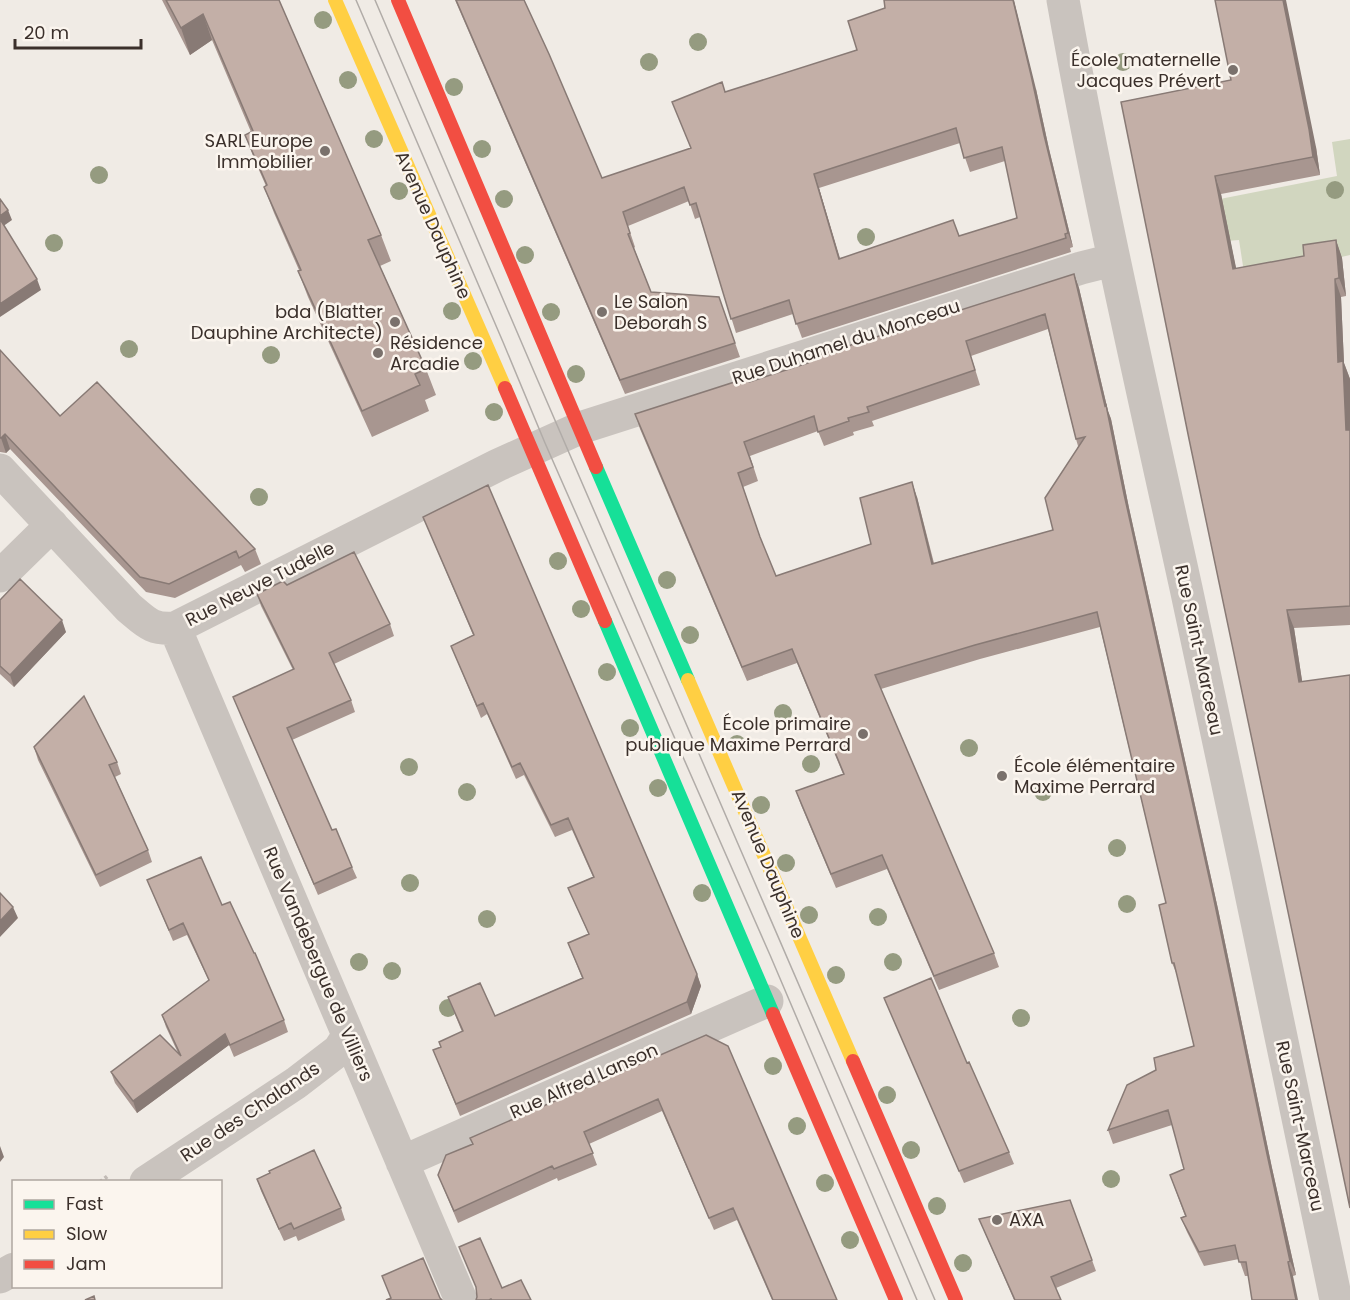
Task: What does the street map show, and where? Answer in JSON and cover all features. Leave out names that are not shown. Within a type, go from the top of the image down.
[{"type":"main road","name":"Avenue Dauphine","points":[[335,0],[896,1300]]},
{"type":"main road","name":"Avenue Dauphine","points":[[398,0],[956,1300]]},
{"type":"street","name":"Rue Saint-Marceau","points":[[1063,0],[1113,260],[1233,803],[1336,1300]]},
{"type":"street","name":"Rue Duhamel du Monceau","points":[[580,428],[1081,268],[1113,260]]},
{"type":"street","points":[[530,450],[580,428]]},
{"type":"street","name":"Rue Neuve Tudelle","points":[[0,470],[135,613],[149,624],[161,629],[175,628],[530,450]]},
{"type":"street","points":[[0,576],[52,525]]},
{"type":"street","name":"Rue Vandebergue de Villiers","points":[[175,628],[461,1300]]},
{"type":"street","name":"Rue Alfred Lanson","points":[[402,1162],[767,1000]]},
{"type":"street","name":"Rue des Chalands","points":[[149,1180],[296,1083],[339,1050],[348,1036]]},
{"type":"green space","points":[[1350,139],[1350,255],[1245,279],[1239,240],[1227,241],[1220,199],[1337,176],[1332,142]]},
{"type":"building","points":[[166,0],[279,0],[381,235],[368,240],[426,369],[415,374],[420,385],[362,411],[298,271],[301,270],[264,187],[267,185],[245,135],[253,131],[203,14],[181,28]]},
{"type":"building","points":[[456,0],[524,0],[602,178],[691,148],[672,102],[722,82],[725,92],[857,50],[848,21],[885,8],[884,0],[1013,0],[1068,233],[1065,234],[1066,238],[796,324],[789,300],[731,319],[696,203],[690,205],[684,187],[623,212],[630,233],[628,234],[651,292],[719,297],[735,343],[620,380]],"holes":[[[956,128],[964,158],[1002,147],[1017,218],[959,236],[953,220],[839,259],[814,174]]]},
{"type":"building","points":[[1215,0],[1283,0],[1313,157],[1215,176],[1233,269],[1304,256],[1303,245],[1336,240],[1339,278],[1335,279],[1338,362],[1343,361],[1346,430],[1350,430],[1350,606],[1287,610],[1299,682],[1350,675],[1350,1208],[1121,102],[1231,80]]},
{"type":"building","points":[[0,199],[8,210],[0,216]]},
{"type":"building","points":[[0,219],[37,279],[0,304]]},
{"type":"building","points":[[1074,274],[1106,405],[1213,895],[1290,1261],[1288,1262],[1296,1300],[1252,1300],[1246,1262],[1239,1262],[1235,1245],[1199,1252],[1181,1218],[1186,1216],[1170,1175],[1184,1169],[1168,1110],[1108,1130],[1127,1085],[1156,1070],[1154,1058],[1194,1046],[1159,905],[1166,903],[1097,612],[875,675],[994,953],[934,976],[882,855],[831,874],[796,791],[844,774],[792,649],[742,667],[635,414],[747,378],[749,382],[808,363],[807,359]],"holes":[[[1045,314],[1076,439],[1085,437],[1045,498],[1053,530],[932,564],[912,482],[860,498],[871,544],[776,576],[738,473],[753,467],[744,442],[814,416],[818,432],[849,421],[848,418],[869,412],[867,407],[975,370],[966,341]]]},
{"type":"building","points":[[0,350],[60,416],[97,382],[255,549],[239,558],[236,551],[169,584],[140,577],[5,434],[0,438]]},
{"type":"building","points":[[488,485],[697,974],[687,1002],[456,1104],[433,1050],[441,1047],[439,1042],[463,1031],[448,997],[480,983],[495,1016],[583,978],[568,943],[589,934],[568,888],[594,877],[568,818],[551,825],[520,763],[512,767],[483,703],[477,706],[451,646],[474,635],[423,517]]},
{"type":"building","points":[[354,552],[390,624],[329,653],[351,700],[287,728],[332,830],[336,829],[352,867],[314,884],[233,697],[294,669],[257,594],[283,581],[287,585]]},
{"type":"building","points":[[20,579],[62,620],[10,675],[0,666],[0,600]]},
{"type":"building","points":[[84,696],[117,762],[109,765],[148,850],[96,875],[34,747]]},
{"type":"building","points":[[201,857],[222,905],[230,902],[284,1020],[230,1045],[225,1034],[133,1101],[111,1072],[160,1035],[181,1056],[162,1015],[209,980],[183,923],[169,930],[147,880]]},
{"type":"building","points":[[0,893],[13,907],[0,921]]},
{"type":"building","points":[[931,978],[967,1063],[969,1062],[1009,1152],[959,1171],[884,998]]},
{"type":"building","points":[[706,1035],[728,1046],[837,1300],[773,1300],[733,1208],[709,1218],[658,1099],[584,1132],[593,1153],[554,1169],[552,1166],[454,1211],[438,1175],[446,1155],[473,1144],[470,1138]]},
{"type":"building","points":[[314,1150],[341,1208],[294,1229],[291,1223],[279,1229],[257,1179]]},
{"type":"building","points":[[1070,1200],[1092,1260],[1051,1277],[1061,1300],[1015,1300],[979,1219]]},
{"type":"building","points":[[480,1238],[502,1288],[521,1280],[531,1300],[476,1300],[476,1287],[459,1247]]},
{"type":"building","points":[[423,1258],[442,1300],[386,1300],[391,1298],[382,1276]]},
{"type":"tram line","points":[[356,0],[545,443],[770,955],[917,1300]]},
{"type":"tram line","points":[[375,0],[935,1300]]},
{"type":"traffic: fast","points":[[596,467],[688,680]]},
{"type":"traffic: fast","points":[[605,621],[773,1014]]},
{"type":"traffic: slow","points":[[335,0],[505,388]]},
{"type":"traffic: slow","points":[[688,680],[853,1061]]},
{"type":"traffic: jam","points":[[398,0],[596,467]]},
{"type":"traffic: jam","points":[[505,388],[605,621]]},
{"type":"traffic: jam","points":[[773,1014],[896,1300]]},
{"type":"traffic: jam","points":[[853,1061],[956,1300]]},
{"type":"place","name":"École maternelle Jacques Prévert","points":[[1233,70]]},
{"type":"place","name":"SARL Europe Immobilier","points":[[325,151]]},
{"type":"place","name":"Le Salon Deborah S","points":[[602,312]]},
{"type":"place","name":"bda (Blatter Dauphine Architecte)","points":[[395,322]]},
{"type":"place","name":"Résidence Arcadie","points":[[378,353]]},
{"type":"place","name":"École primaire publique Maxime Perrard","points":[[863,734]]},
{"type":"place","name":"École élémentaire Maxime Perrard","points":[[1002,776]]},
{"type":"place","name":"AXA","points":[[997,1220]]}]
